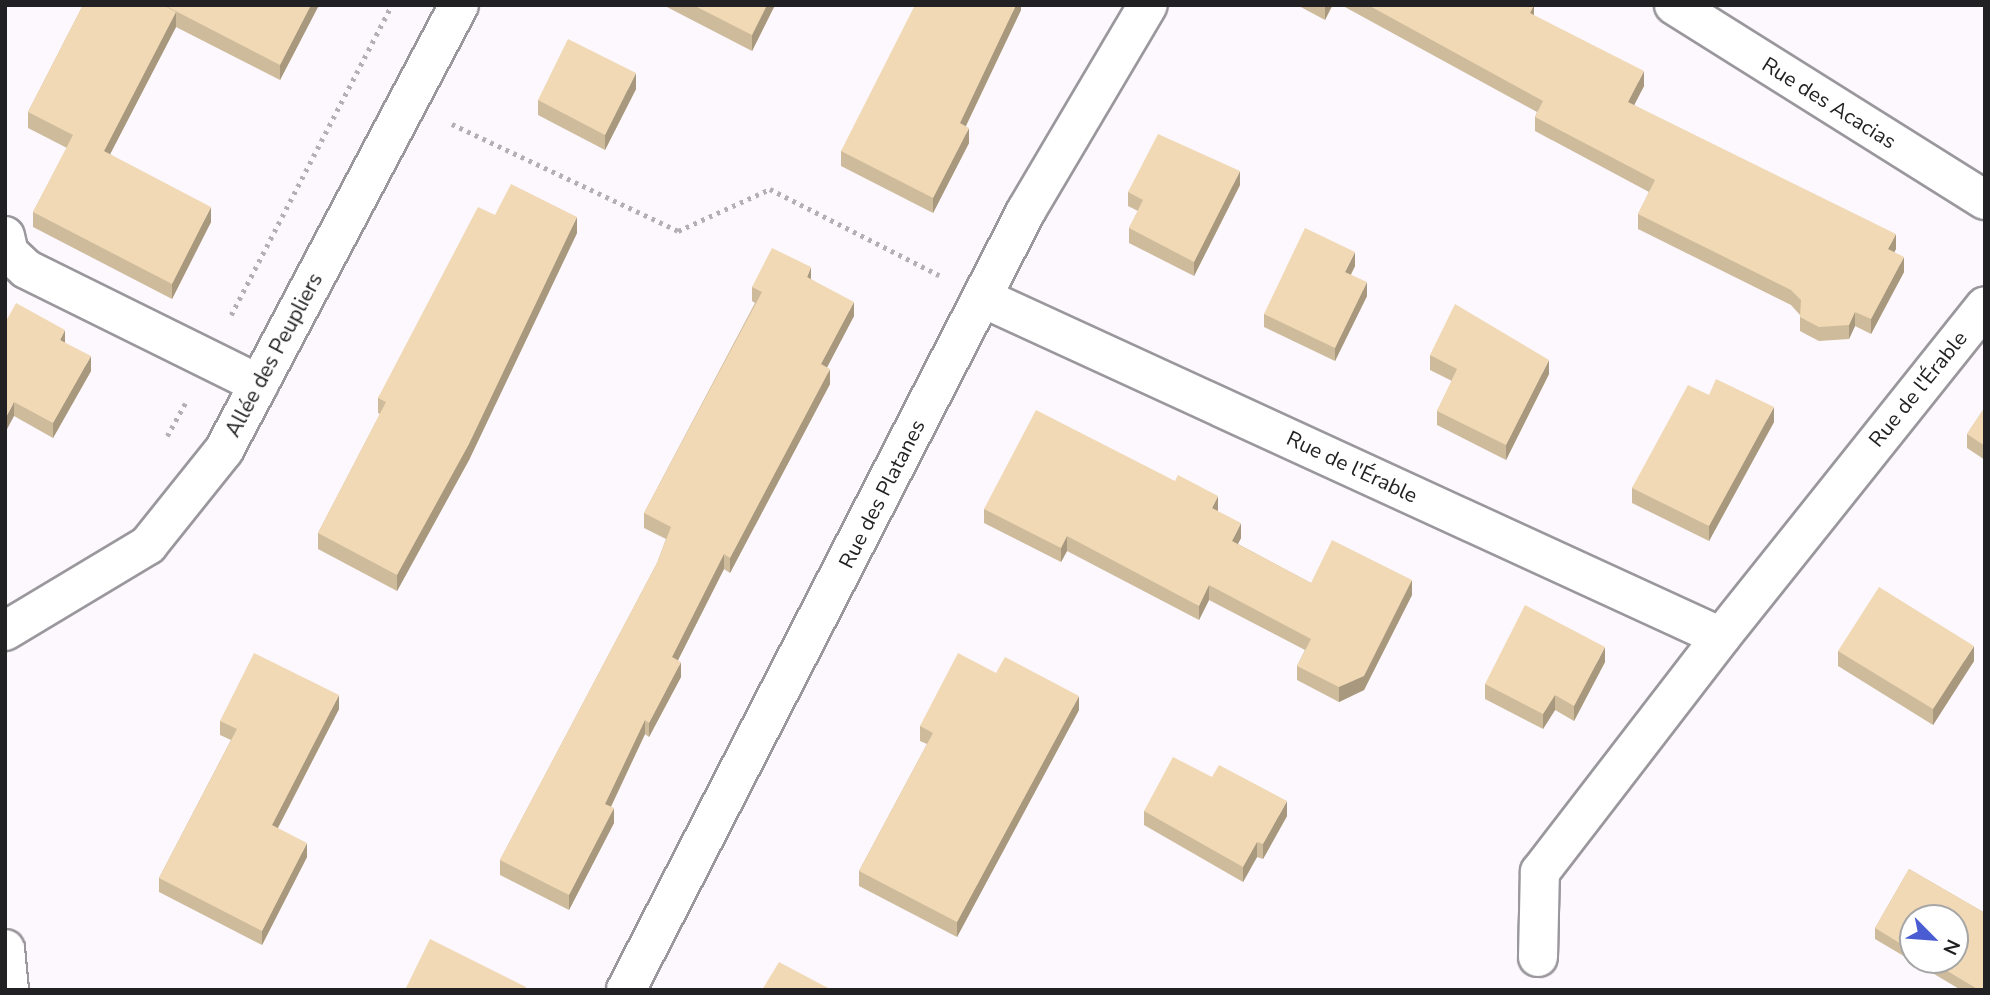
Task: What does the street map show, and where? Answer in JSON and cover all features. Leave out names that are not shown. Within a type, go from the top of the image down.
[{"type":"street","name":"Allée des Peupliers","points":[[5,631],[148,545],[224,450],[405,102],[459,5]]},
{"type":"street","name":"Rue des Platanes","points":[[626,990],[1079,116],[1148,5]]},
{"type":"street","name":"Rue des Acacias","points":[[1674,5],[1985,200]]},
{"type":"street","points":[[5,236],[9,253],[26,269],[259,384]]},
{"type":"street","name":"Rue de l'Érable","points":[[983,298],[1721,637]]},
{"type":"street","name":"Rue de l'Érable","points":[[1538,957],[1540,872],[1721,637],[1985,306]]},
{"type":"street","points":[[5,950],[9,990]]},
{"type":"path","points":[[405,102],[678,231],[770,189],[983,298]]},
{"type":"building","points":[[83,5],[163,5],[176,12],[104,151],[211,207],[172,284],[33,212],[73,135],[28,112]]},
{"type":"building","points":[[164,5],[311,5],[280,65]]},
{"type":"building","points":[[693,5],[767,5],[752,35]]},
{"type":"building","points":[[915,5],[1016,5],[960,123],[969,128],[933,198],[841,151]]},
{"type":"building","points":[[1368,5],[1534,5],[1530,13],[1644,71],[1628,102],[1896,234],[1888,249],[1904,257],[1871,319],[1855,312],[1849,325],[1819,327],[1800,317],[1801,300],[1791,290],[1638,214],[1655,180],[1535,117],[1543,101]]},
{"type":"building","points":[[568,39],[636,73],[605,135],[538,100]]},
{"type":"building","points":[[1158,134],[1240,171],[1194,262],[1129,228],[1143,200],[1128,192]]},
{"type":"building","points":[[511,184],[577,217],[469,444],[397,575],[318,533],[386,402],[378,398],[478,207],[495,215]]},
{"type":"building","points":[[1305,228],[1355,252],[1345,272],[1367,282],[1335,348],[1264,314]]},
{"type":"building","points":[[772,248],[811,267],[807,277],[854,302],[821,364],[830,369],[730,558],[724,554],[672,657],[681,662],[649,723],[645,720],[605,804],[614,808],[569,895],[500,860],[657,563],[671,527],[644,513],[762,292],[752,287]]},
{"type":"building","points":[[16,303],[65,330],[60,340],[91,356],[53,423],[14,402],[5,419],[5,323]]},
{"type":"building","points":[[1455,304],[1549,360],[1506,445],[1437,411],[1457,369],[1430,355]]},
{"type":"building","points":[[1716,379],[1774,407],[1709,526],[1632,488],[1688,385],[1709,395]]},
{"type":"building","points":[[1985,407],[1985,446],[1967,434]]},
{"type":"building","points":[[1036,410],[1175,481],[1178,475],[1218,496],[1212,508],[1241,523],[1232,541],[1311,583],[1332,540],[1412,580],[1364,676],[1339,687],[1297,666],[1311,639],[1209,585],[1199,606],[1067,536],[1061,548],[984,509]]},
{"type":"building","points":[[1879,587],[1974,646],[1933,709],[1838,651]]},
{"type":"building","points":[[1525,605],[1605,647],[1574,706],[1555,695],[1543,714],[1485,684]]},
{"type":"building","points":[[254,653],[339,695],[272,825],[307,843],[262,931],[159,878],[237,729],[220,721]]},
{"type":"building","points":[[958,653],[996,673],[1005,657],[1079,696],[957,922],[859,871],[933,733],[920,726]]},
{"type":"building","points":[[1173,757],[1212,777],[1219,765],[1287,801],[1263,844],[1257,842],[1243,867],[1144,811]]},
{"type":"building","points":[[1909,869],[1985,913],[1985,990],[1979,990],[1952,974],[1969,974],[1969,904],[1899,904],[1899,943],[1875,928]]},
{"type":"building","points":[[430,939],[526,987],[525,990],[405,990]]},
{"type":"building","points":[[779,962],[828,988],[827,990],[762,990]]}]
